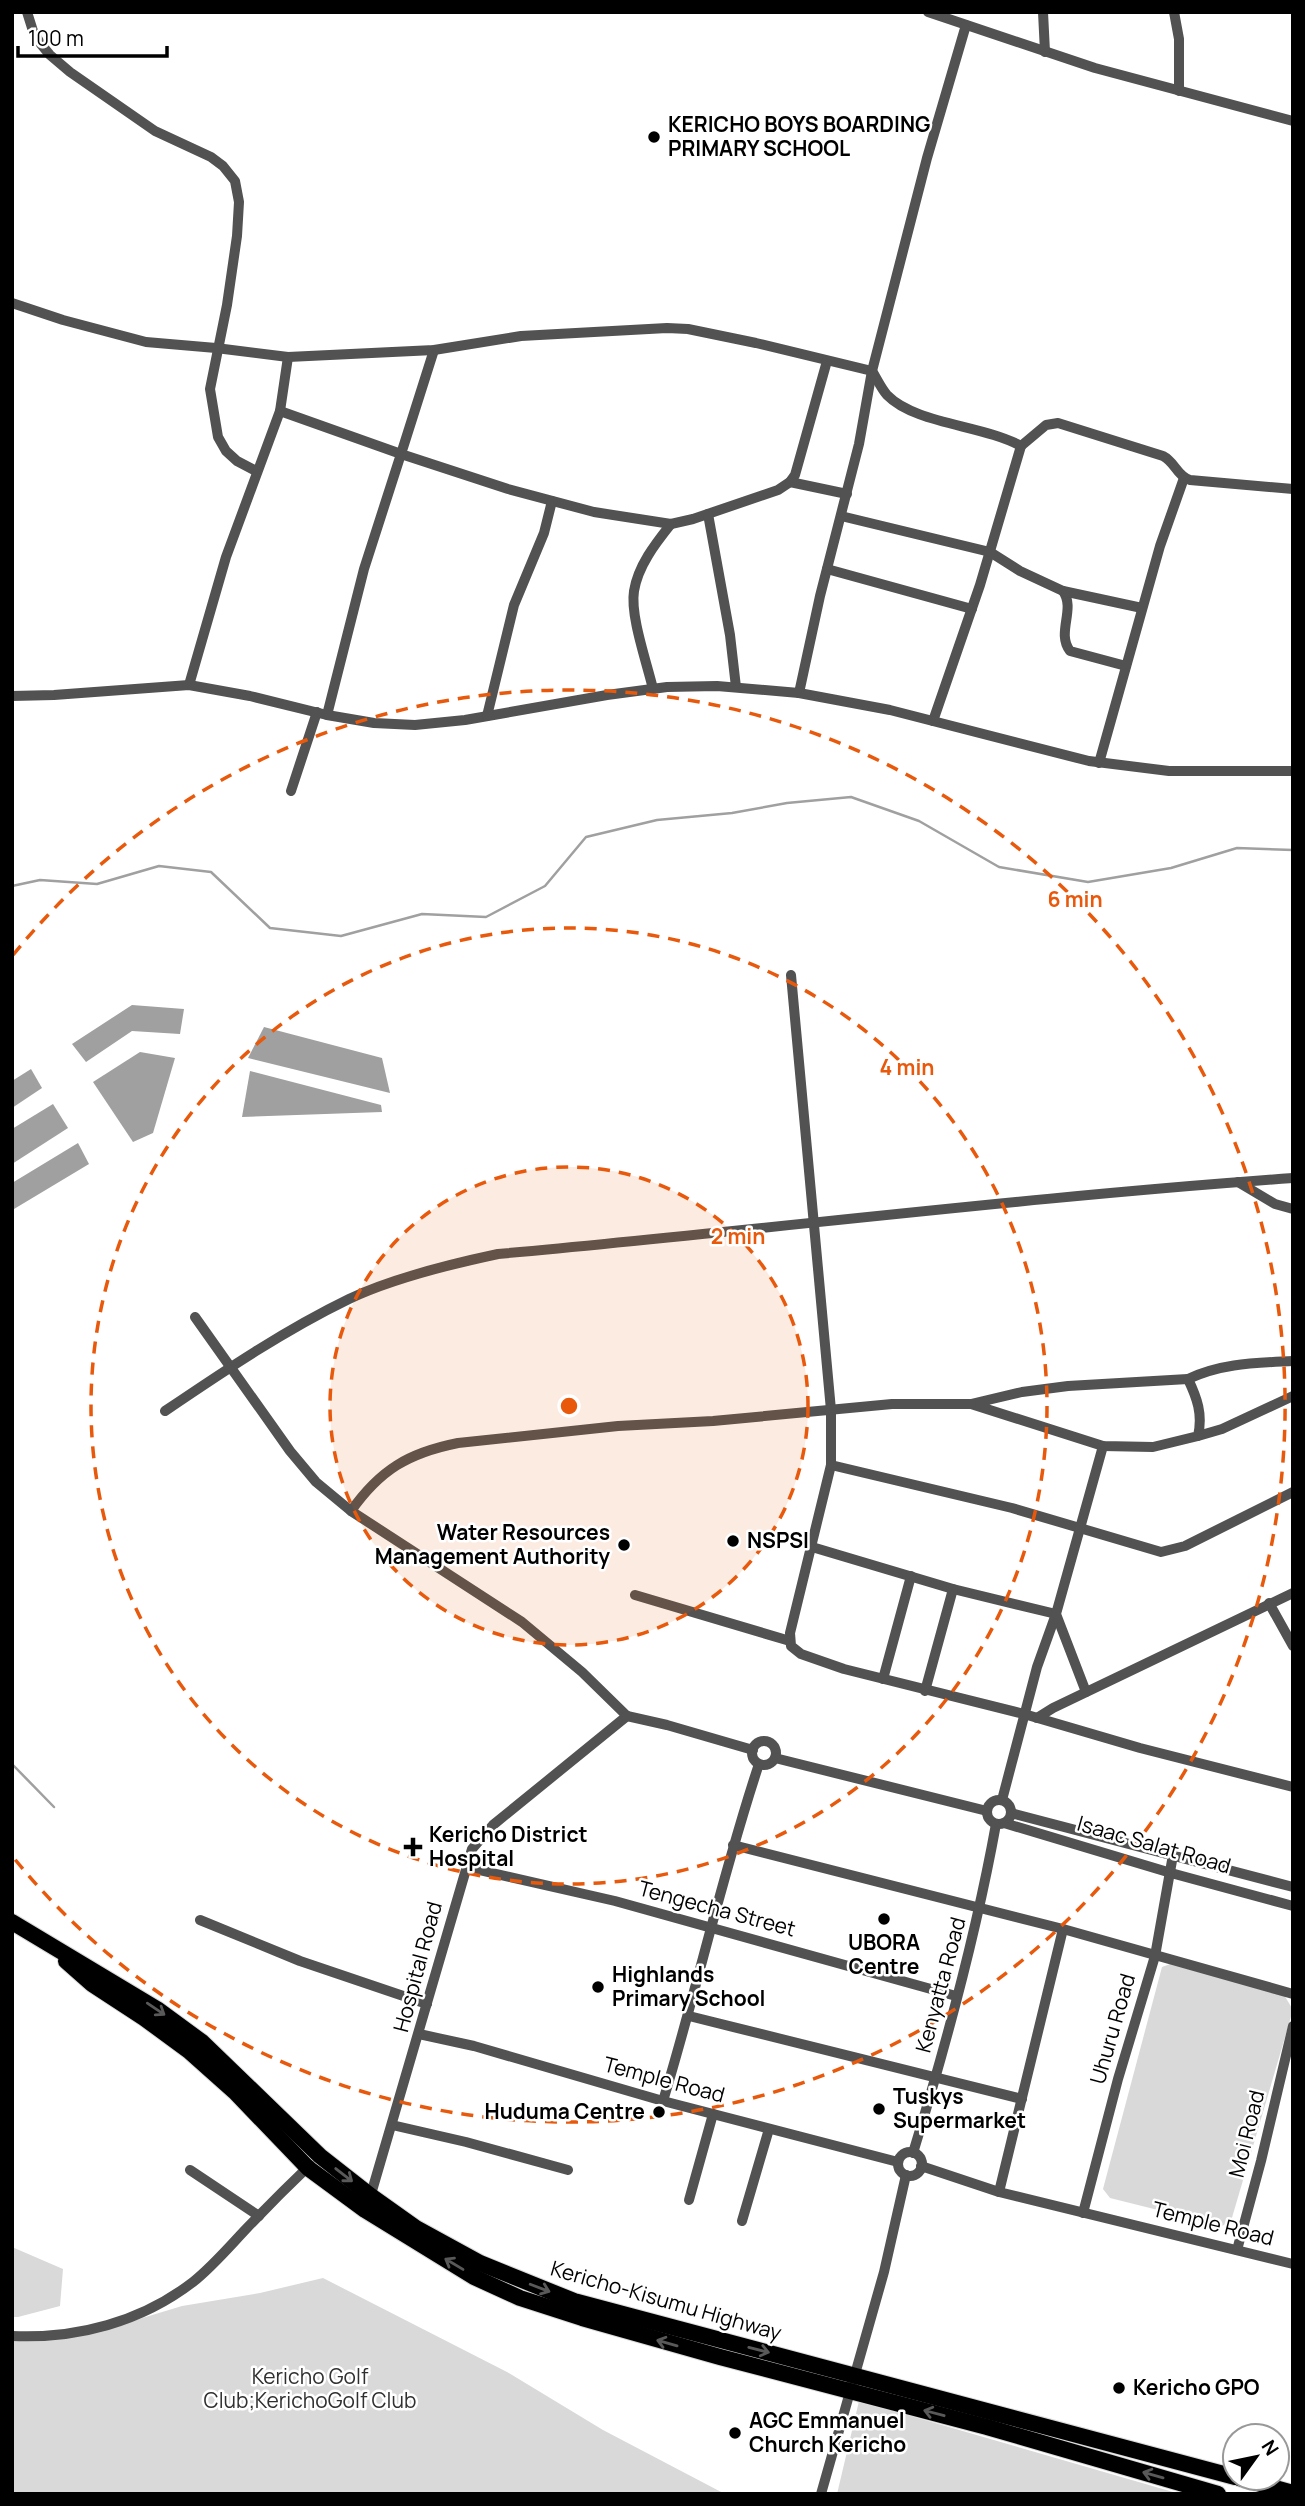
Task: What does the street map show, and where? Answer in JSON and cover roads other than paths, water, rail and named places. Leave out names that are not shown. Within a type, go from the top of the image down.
[{"type":"highway","name":"Kericho-Kisumu Highway","points":[[12,1922],[157,2009],[202,2042],[368,2203],[474,2277],[520,2298],[654,2339],[987,2427],[1217,2494]]},
{"type":"highway","name":"Kericho-Kisumu Highway","points":[[55,1949],[84,1978],[189,2051],[234,2092],[307,2168],[480,2263],[574,2301],[1221,2473]]},
{"type":"street","points":[[27,12],[40,43],[70,72],[155,131],[211,156],[231,174],[238,190],[237,236],[227,305],[216,348],[210,389],[218,438],[237,461],[256,471]]},
{"type":"street","points":[[928,12],[1045,52],[1293,121]]},
{"type":"street","points":[[1043,12],[1045,52]]},
{"type":"street","points":[[1174,12],[1178,39],[1179,91]]},
{"type":"street","points":[[799,693],[847,494],[872,371],[927,158],[966,25]]},
{"type":"street","points":[[12,303],[62,320],[146,342],[288,357],[434,350],[521,336],[688,329],[872,371],[887,395],[902,406],[978,429],[1021,446]]},
{"type":"street","points":[[290,791],[322,714],[364,569],[434,350]]},
{"type":"street","points":[[189,685],[226,557],[280,411],[288,357]]},
{"type":"street","points":[[280,411],[401,454],[552,501],[594,512],[671,524],[778,490],[790,482],[795,475],[805,443],[827,361]]},
{"type":"street","points":[[933,721],[972,609],[1021,446],[1046,425],[1058,423],[1163,456],[1184,478],[1211,483],[1293,489]]},
{"type":"street","points":[[1099,763],[1160,546],[1184,478]]},
{"type":"street","points":[[790,482],[847,494]]},
{"type":"street","points":[[487,716],[514,605],[544,533],[552,501]]},
{"type":"street","points":[[708,514],[728,622],[736,687]]},
{"type":"street","points":[[841,516],[990,552],[1020,571],[1063,591],[1142,608]]},
{"type":"street","points":[[653,689],[635,612],[634,590],[647,558],[671,524]]},
{"type":"street","points":[[827,569],[972,609]]},
{"type":"street","points":[[1063,591],[1068,606],[1065,641],[1070,651],[1126,666]]},
{"type":"street","points":[[12,695],[54,695],[189,685],[250,695],[322,714],[374,723],[415,725],[667,687],[736,687],[799,693],[890,710],[1099,763],[1169,771],[1293,771]]},
{"type":"street","points":[[791,975],[831,1410],[831,1465],[790,1641],[795,1651],[883,1679],[1293,1787]]},
{"type":"street","points":[[165,1411],[229,1367],[351,1298],[476,1258],[999,1202],[1293,1178]]},
{"type":"street","points":[[1238,1182],[1275,1204],[1293,1209]]},
{"type":"street","points":[[195,1317],[290,1451],[317,1482],[351,1511],[522,1622],[582,1672],[627,1716],[753,1750]]},
{"type":"street","points":[[351,1511],[368,1487],[381,1476],[413,1455],[436,1447],[618,1426],[713,1421],[922,1403],[971,1404],[1022,1392],[1068,1386],[1188,1379],[1210,1369],[1237,1364],[1293,1361]]},
{"type":"street","points":[[1188,1379],[1201,1413],[1198,1436]]},
{"type":"street","points":[[971,1404],[1103,1446],[1153,1447],[1222,1429],[1293,1396]]},
{"type":"street","points":[[1002,1800],[1037,1667],[1056,1614],[1103,1446]]},
{"type":"street","points":[[831,1465],[1012,1508],[1161,1552],[1185,1546],[1293,1492]]},
{"type":"street","points":[[812,1547],[953,1588],[1056,1614]]},
{"type":"street","points":[[883,1679],[911,1576]]},
{"type":"street","points":[[925,1690],[953,1588]]},
{"type":"street","points":[[1037,1718],[1293,1593]]},
{"type":"street","points":[[635,1595],[790,1641]]},
{"type":"street","points":[[1269,1603],[1293,1646]]},
{"type":"street","points":[[1056,1614],[1086,1692]]},
{"type":"street","name":"Hospital Road","points":[[368,2203],[472,1849],[493,1825],[627,1716]]},
{"type":"street","points":[[770,1743],[775,1749],[775,1758],[769,1764],[759,1764],[754,1758],[753,1750],[758,1744],[770,1743]]},
{"type":"street","points":[[775,1758],[987,1811]]},
{"type":"street","points":[[663,2101],[689,2016],[733,1846],[759,1764]]},
{"type":"street","points":[[1002,1800],[1009,1805],[1011,1813],[1009,1819],[1000,1824],[989,1819],[987,1811],[994,1801],[1002,1800]]},
{"type":"street","points":[[1011,1813],[1293,1887]]},
{"type":"street","name":"Isaac Salat Road","points":[[1000,1824],[1293,1906]]},
{"type":"street","name":"Kenyatta Road","points":[[914,2153],[981,1908],[1000,1824]]},
{"type":"street","points":[[733,1846],[1063,1929],[1293,1994]]},
{"type":"street","name":"Uhuru Road","points":[[1083,2213],[1118,2079],[1155,1956],[1173,1856]]},
{"type":"street","name":"Tengecha Street","points":[[466,1867],[615,1901],[956,1996]]},
{"type":"street","points":[[200,1920],[300,1961],[427,2004]]},
{"type":"street","points":[[999,2192],[1063,1929]]},
{"type":"street","points":[[689,2016],[1021,2099]]},
{"type":"street","name":"Moi Road","points":[[1237,2250],[1293,2026]]},
{"type":"street","name":"Temple Road","points":[[419,2034],[474,2046],[663,2101],[898,2162]]},
{"type":"street","points":[[689,2200],[713,2114]]},
{"type":"street","points":[[392,2125],[568,2170]]},
{"type":"street","points":[[742,2221],[769,2129]]},
{"type":"street","points":[[914,2153],[920,2158],[921,2166],[917,2174],[906,2175],[900,2171],[898,2162],[903,2155],[914,2153]]},
{"type":"street","points":[[12,2336],[95,2330],[145,2311],[194,2281],[320,2156]]},
{"type":"street","name":"Temple Road","points":[[921,2166],[999,2192],[1293,2264]]},
{"type":"street","points":[[190,2170],[259,2216]]},
{"type":"street","points":[[821,2494],[884,2272],[906,2175]]},
{"type":"waterway","points":[[12,886],[40,880],[97,884],[159,866],[211,872],[270,928],[341,936],[422,914],[486,917],[545,886],[586,837],[657,820],[851,797],[919,821],[999,867],[1088,882],[1171,868],[1237,848],[1293,850]]},
{"type":"waterway","points":[[12,1764],[54,1807]]},
{"type":"place","name":"KERICHO BOYS BOARDING PRIMARY SCHOOL","points":[[654,137]]},
{"type":"place","name":"NSPSI","points":[[733,1541]]},
{"type":"place","name":"Water Resources Management Authority","points":[[624,1545]]},
{"type":"place","name":"Kericho District Hospital","points":[[413,1847]]},
{"type":"place","name":"UBORA Centre","points":[[884,1919]]},
{"type":"place","name":"Highlands Primary School","points":[[598,1987]]},
{"type":"place","name":"Tuskys Supermarket","points":[[879,2109]]},
{"type":"place","name":"Huduma Centre","points":[[659,2112]]},
{"type":"place","name":"Kericho GPO","points":[[1119,2388]]},
{"type":"place","name":"AGC Emmanuel Church Kericho","points":[[735,2433]]},
{"type":"park label","name":"Kericho Golf Club;KerichoGolf Club","points":[[310,2389]]}]
